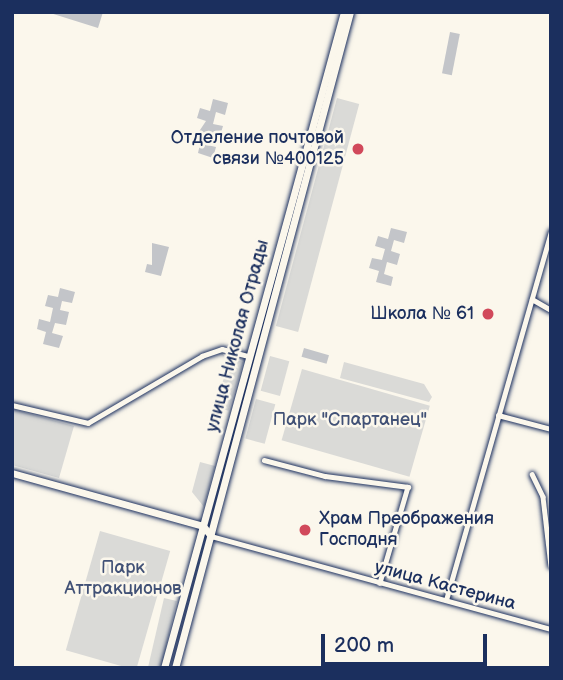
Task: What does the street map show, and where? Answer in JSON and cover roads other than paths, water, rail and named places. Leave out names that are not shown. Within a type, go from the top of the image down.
[{"type":"main road","name":"улица Николая Отрады","points":[[164,668],[247,356],[344,12]]},
{"type":"main road","name":"улица Николая Отрады","points":[[175,668],[350,12]]},
{"type":"main road","points":[[12,473],[203,526],[211,536]]},
{"type":"street","points":[[446,600],[551,232]]},
{"type":"street","points":[[532,299],[551,310]]},
{"type":"street","points":[[12,405],[88,423],[202,356],[222,349],[247,356]]},
{"type":"street","points":[[498,415],[551,429]]},
{"type":"street","points":[[264,460],[325,476],[408,487],[380,583]]},
{"type":"street","points":[[532,474],[543,497],[551,566]]},
{"type":"street","name":"улица Кастерина","points":[[211,536],[551,629]]},
{"type":"place","name":"Отделение почтовой связи №400125","points":[[358,149]]},
{"type":"place","name":"Школа № 61","points":[[488,314]]},
{"type":"place","name":"Храм Преображения Господня","points":[[305,530]]},
{"type":"park label","name":"Парк \"Спартанец\"","points":[[350,420]]},
{"type":"park label","name":"Парк Аттракционов","points":[[123,579]]}]
